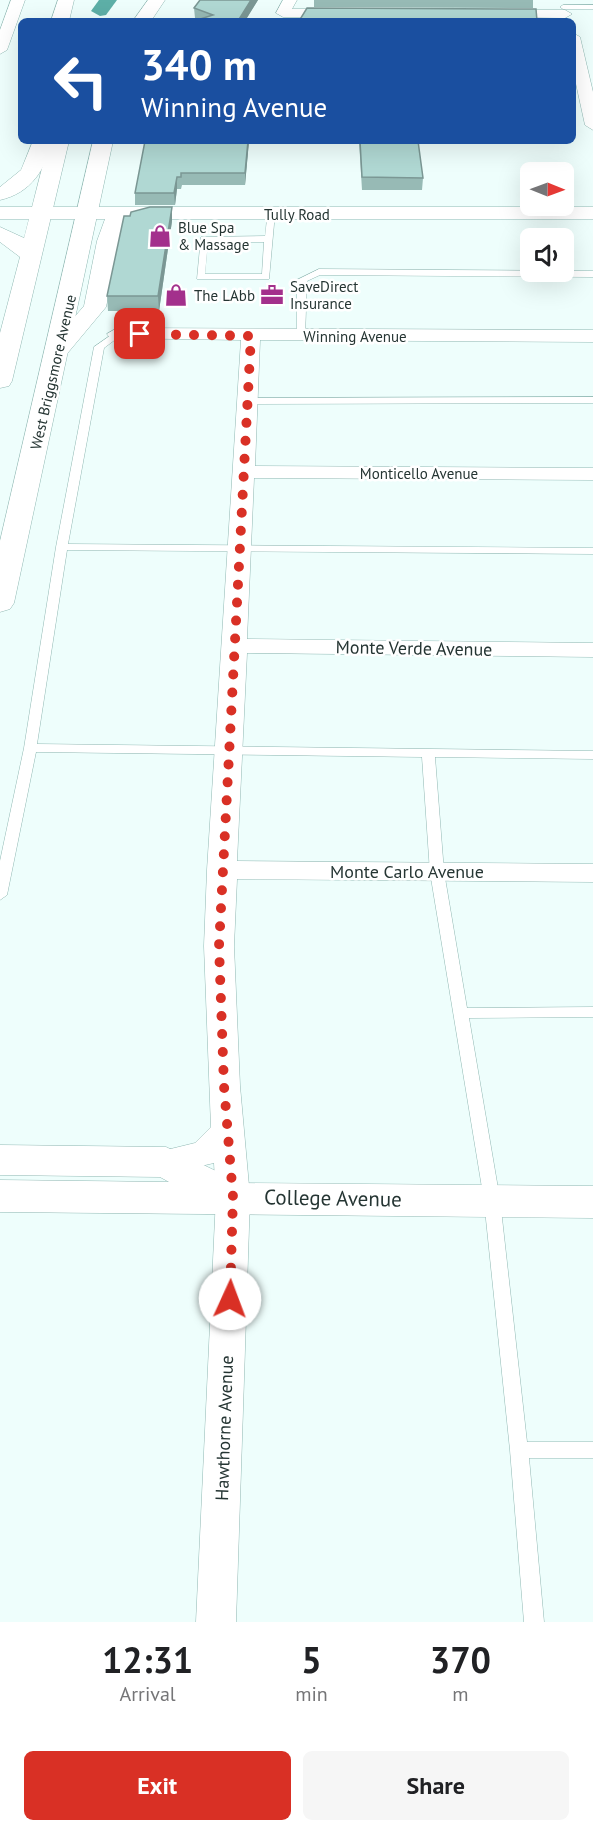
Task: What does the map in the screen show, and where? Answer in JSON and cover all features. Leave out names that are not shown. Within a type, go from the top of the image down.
[{"type":"main road","points":[[61,18],[66,0]]},
{"type":"main road","points":[[144,18],[157,0]]},
{"type":"main road","points":[[0,194],[13,189],[33,172],[42,144]]},
{"type":"main road","points":[[0,381],[58,144]]},
{"type":"main road","name":"West Briggsmore Avenue","points":[[0,603],[89,213],[102,144]]},
{"type":"main road","name":"Tully Road","points":[[0,213],[593,213]]},
{"type":"main road","points":[[58,350],[95,308],[114,222],[171,213]]},
{"type":"main road","points":[[0,233],[20,245],[32,256]]},
{"type":"main road","points":[[0,1160],[166,1162],[233,1197]]},
{"type":"main road","name":"College Avenue","points":[[0,1196],[593,1202]]},
{"type":"street","points":[[0,51],[18,0]]},
{"type":"street","points":[[290,0],[283,13],[354,13]]},
{"type":"street","points":[[483,14],[564,11]]},
{"type":"street","points":[[576,39],[593,40]]},
{"type":"street","points":[[576,44],[588,75],[593,119]]},
{"type":"street","name":"Winning Avenue","points":[[117,334],[593,336]]},
{"type":"street","name":"Hawthorne Avenue","points":[[216,1622],[233,1197],[219,946],[221,870],[251,336]]},
{"type":"street","name":"Monticello Avenue","points":[[244,471],[593,474]]},
{"type":"street","name":"Monte Verde Avenue","points":[[234,646],[593,650]]},
{"type":"street","name":"Monte Carlo Avenue","points":[[221,870],[593,873]]},
{"type":"street","points":[[166,1162],[205,1153],[228,1130]]},
{"type":"lane","points":[[564,11],[593,7]]},
{"type":"lane","points":[[270,239],[204,239],[200,277],[266,278],[270,239],[271,213]]},
{"type":"lane","points":[[300,336],[302,280],[319,273],[593,274]]},
{"type":"lane","points":[[0,896],[30,748],[62,547],[99,347],[117,334]]},
{"type":"lane","points":[[249,401],[593,400]]},
{"type":"lane","points":[[62,547],[593,551]]},
{"type":"lane","points":[[30,748],[593,754]]},
{"type":"lane","points":[[428,753],[437,872],[463,1013],[492,1200],[519,1450],[534,1622]]},
{"type":"lane","points":[[463,1013],[593,1012]]},
{"type":"lane","points":[[519,1450],[593,1450]]},
{"type":"building","points":[[200,0],[251,0],[240,18],[204,18],[213,15],[194,8]]},
{"type":"building","points":[[307,8],[536,9],[537,18],[301,18]]},
{"type":"building","points":[[144,144],[248,144],[245,173],[181,173],[181,177],[177,177],[174,193],[135,193]]},
{"type":"building","points":[[360,144],[418,144],[423,178],[362,177]]},
{"type":"building","points":[[150,207],[172,207],[158,296],[107,296],[124,216],[130,216],[131,212]]},
{"type":"waterway","points":[[100,11],[108,0]]},
{"type":"place","name":"Blue Spa & Massage","points":[[160,236]]},
{"type":"place","name":"The LAbb","points":[[176,295]]},
{"type":"place","name":"SaveDirect Insurance","points":[[272,295]]},
{"type":"route","points":[[140,334],[251,336],[221,870],[219,946],[224,1086],[233,1197],[230,1299]]}]
